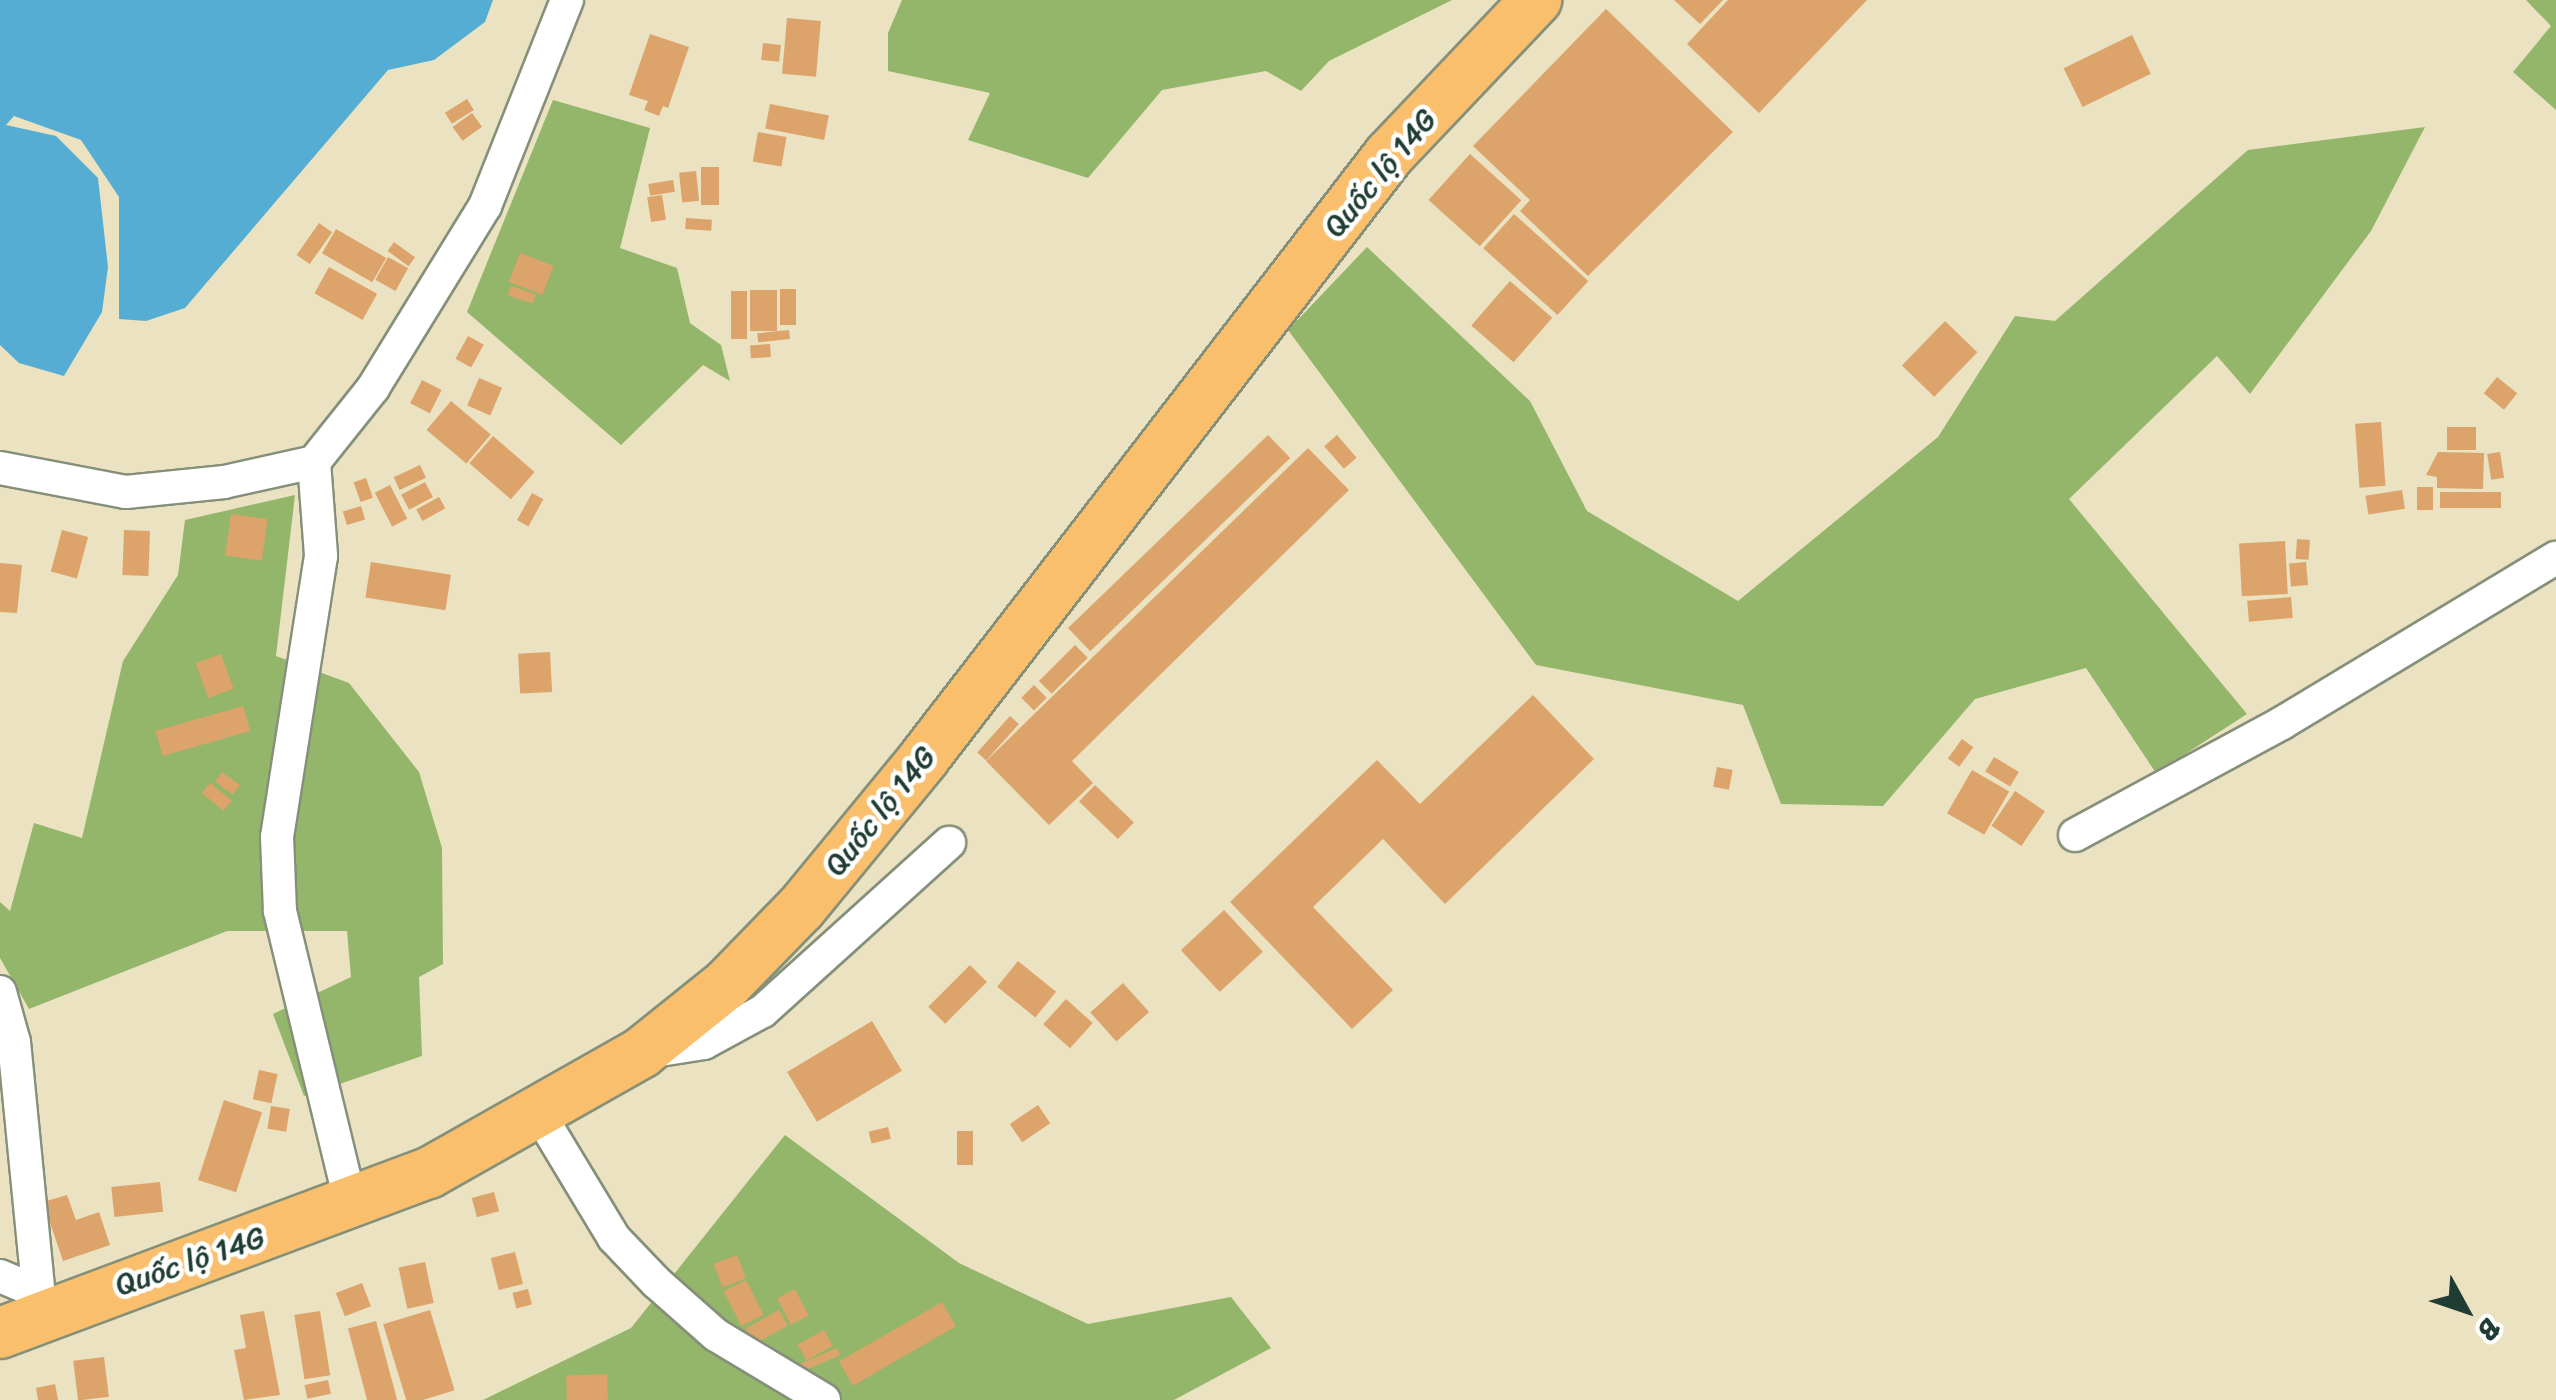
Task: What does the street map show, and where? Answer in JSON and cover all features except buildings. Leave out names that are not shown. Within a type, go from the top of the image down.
[{"type":"main road","name":"Quốc lộ 14G","points":[[26,1314],[351,1205],[430,1173],[641,1053],[726,985],[802,908],[1389,154],[1536,0]]},
{"type":"street","points":[[0,468],[126,492],[224,482],[314,462],[373,388],[486,206],[566,0]]},
{"type":"street","points":[[314,462],[321,556],[277,837],[280,911],[351,1205]]},
{"type":"street","points":[[2075,835],[2282,723],[2556,558]]},
{"type":"street","points":[[641,1053],[704,1043],[763,1011],[949,843]]},
{"type":"street","points":[[0,992],[14,1042],[26,1314]]},
{"type":"street","points":[[538,1112],[614,1238],[656,1282],[716,1334],[824,1400]]},
{"type":"street","points":[[0,1276],[26,1314]]},
{"type":"green space","points":[[902,0],[1452,0],[1329,61],[1301,91],[1266,71],[1162,90],[1088,178],[968,140],[990,93],[888,71],[888,33]]},
{"type":"green space","points":[[2526,0],[2556,0],[2556,110],[2513,72],[2551,26]]},
{"type":"green space","points":[[553,100],[650,128],[620,248],[677,268],[690,323],[721,345],[730,381],[703,365],[621,445],[467,312]]},
{"type":"green space","points":[[2425,127],[2371,231],[2250,394],[2217,356],[2069,499],[2247,714],[2156,773],[2086,668],[1975,699],[1883,806],[1781,804],[1743,705],[1536,665],[1288,330],[1367,247],[1530,401],[1587,511],[1738,601],[1938,437],[2015,316],[2055,321],[2248,150]]},
{"type":"green space","points":[[295,495],[276,656],[349,683],[419,772],[442,848],[443,964],[419,977],[422,1056],[304,1096],[273,1014],[351,977],[347,931],[227,931],[29,1009],[0,958],[0,902],[10,911],[34,823],[82,838],[123,661],[178,575],[185,520]]},
{"type":"green space","points":[[785,1135],[959,1263],[1088,1324],[1231,1297],[1271,1348],[1174,1400],[483,1400],[631,1328]]},
{"type":"water","points":[[0,0],[493,0],[485,22],[434,60],[388,70],[185,308],[146,321],[119,319],[119,197],[81,140],[14,116],[6,125],[56,136],[98,178],[108,267],[102,312],[64,376],[19,363],[0,345]]}]
